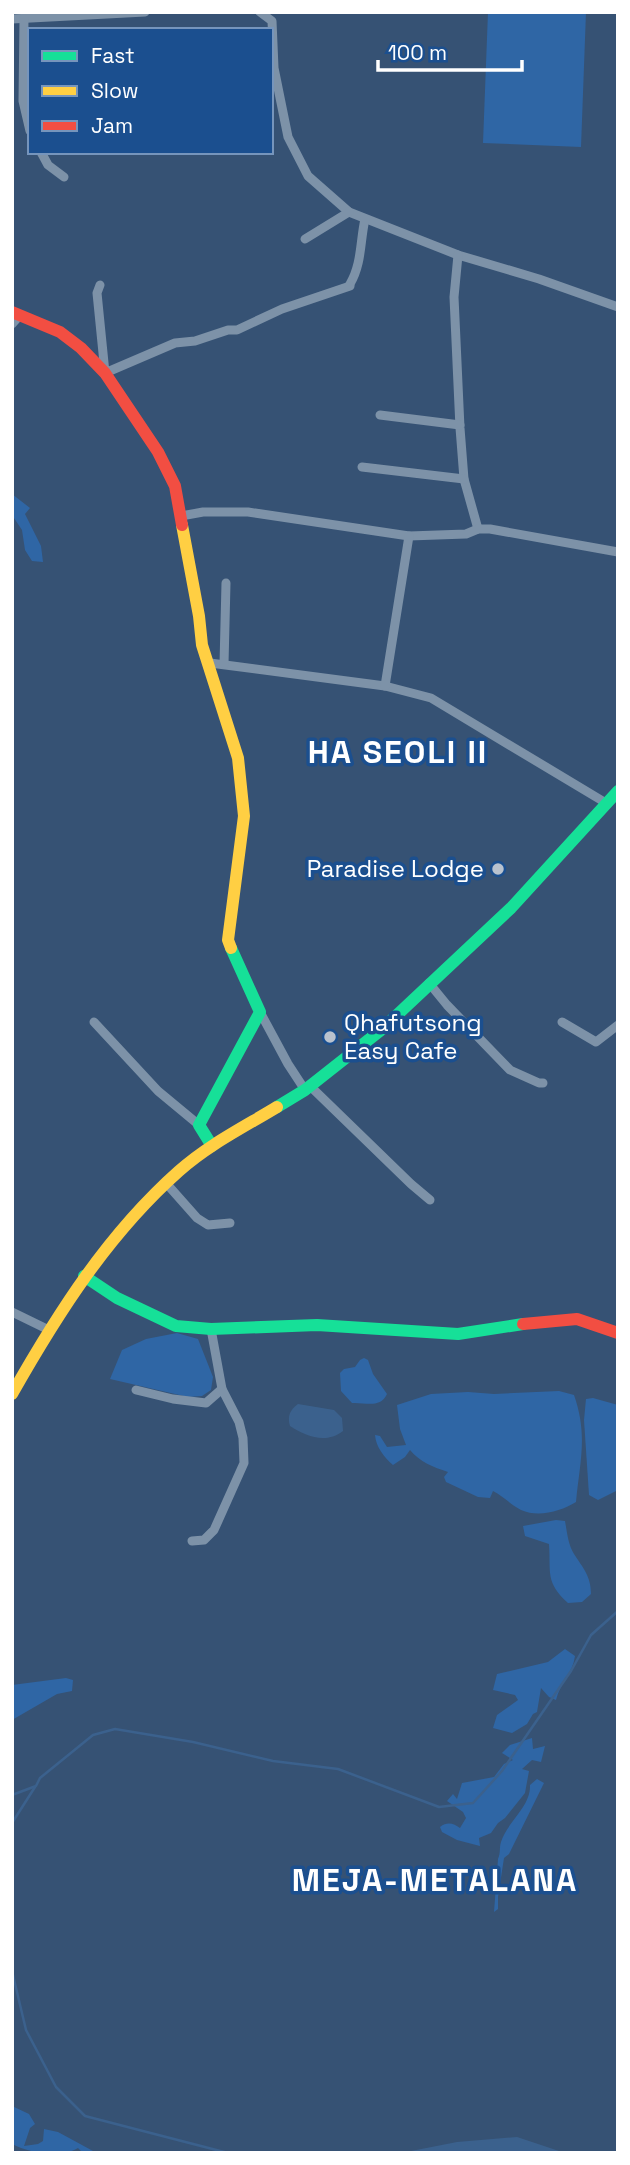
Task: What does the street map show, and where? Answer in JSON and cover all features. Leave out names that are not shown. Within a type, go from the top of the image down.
[{"type":"street","points":[[12,19],[145,12]]},
{"type":"street","points":[[260,12],[272,21],[272,28]]},
{"type":"street","points":[[24,19],[23,101],[28,122]]},
{"type":"street","points":[[273,44],[274,68],[288,137],[309,176],[349,212],[458,255],[539,279],[618,307]]},
{"type":"street","points":[[42,154],[48,165],[64,177]]},
{"type":"street","points":[[305,239],[349,212]]},
{"type":"street","points":[[105,373],[175,343],[195,341],[228,330],[237,330],[282,309],[350,285],[358,270],[365,219]]},
{"type":"street","points":[[458,255],[454,297],[460,425],[464,479],[478,529]]},
{"type":"street","points":[[100,285],[97,293],[105,373]]},
{"type":"street","points":[[15,317],[60,332],[81,348],[105,373],[158,452],[175,486],[202,645],[238,758],[244,816],[228,940],[233,958],[288,1064],[308,1088],[430,1200]]},
{"type":"street","points":[[380,415],[460,425]]},
{"type":"street","points":[[362,467],[464,479]]},
{"type":"street","points":[[181,516],[203,512],[248,512],[409,536],[466,534],[478,529],[618,552]]},
{"type":"street","points":[[385,686],[409,536]]},
{"type":"street","points":[[224,664],[226,583]]},
{"type":"street","points":[[209,663],[385,686],[431,698],[606,803]]},
{"type":"street","points":[[12,1394],[17,1374],[84,1276],[166,1184],[212,1146],[308,1088],[381,1030],[511,908],[618,791]]},
{"type":"street","points":[[429,983],[510,1070],[544,1083]]},
{"type":"street","points":[[199,1125],[260,1012]]},
{"type":"street","points":[[94,1022],[158,1091],[199,1125],[212,1146]]},
{"type":"street","points":[[562,1022],[596,1042],[618,1025]]},
{"type":"street","points":[[166,1184],[197,1218],[208,1225],[230,1223]]},
{"type":"street","points":[[84,1276],[117,1298],[176,1326],[211,1329],[317,1325],[458,1334],[550,1320],[577,1319],[618,1333]]},
{"type":"street","points":[[12,1312],[49,1330]]},
{"type":"street","points":[[192,1541],[204,1540],[214,1530],[244,1463],[242,1433],[222,1389],[211,1329]]},
{"type":"street","points":[[136,1390],[206,1404],[222,1389]]},
{"type":"shaded area","points":[[488,12],[586,12],[581,147],[483,143]]},
{"type":"shaded area","points":[[12,494],[30,508],[25,514],[41,546],[43,562],[32,561],[25,550],[22,530],[12,515]]},
{"type":"shaded area","points":[[177,1333],[198,1339],[213,1377],[211,1390],[202,1396],[188,1397],[110,1379],[122,1350],[146,1339]]},
{"type":"shaded area","points":[[364,1358],[368,1360],[373,1374],[387,1394],[380,1402],[352,1403],[341,1391],[340,1373],[344,1369],[355,1367]]},
{"type":"shaded area","points":[[559,1391],[574,1395],[581,1423],[582,1448],[576,1502],[557,1511],[528,1512],[517,1508],[493,1491],[490,1498],[478,1497],[446,1482],[444,1477],[448,1472],[427,1464],[410,1450],[393,1465],[377,1444],[375,1435],[380,1436],[387,1447],[406,1445],[400,1429],[397,1405],[431,1394]]},
{"type":"shaded area","points":[[593,1398],[618,1405],[618,1490],[598,1500],[589,1495],[584,1420],[586,1399]]},
{"type":"shaded area","points":[[298,1404],[334,1410],[342,1418],[343,1431],[330,1437],[316,1438],[296,1430],[290,1426],[289,1416]]},
{"type":"shaded area","points":[[565,1521],[570,1546],[590,1582],[591,1594],[582,1602],[568,1603],[552,1583],[549,1544],[525,1536],[523,1526]]},
{"type":"shaded area","points":[[565,1649],[575,1656],[556,1700],[541,1688],[537,1712],[527,1724],[512,1733],[493,1728],[497,1715],[518,1700],[515,1695],[493,1690],[497,1674],[548,1662]]},
{"type":"shaded area","points":[[66,1678],[73,1680],[72,1691],[57,1694],[12,1720],[12,1685]]},
{"type":"shaded area","points":[[532,1738],[533,1749],[545,1746],[541,1762],[532,1760],[522,1769],[529,1771],[525,1793],[491,1833],[479,1838],[480,1846],[457,1840],[442,1832],[440,1827],[446,1824],[460,1828],[466,1818],[463,1812],[447,1801],[453,1794],[457,1799],[462,1783],[494,1777],[504,1764],[513,1760],[502,1753],[510,1745]]},
{"type":"shaded area","points":[[537,1779],[544,1783],[509,1854],[504,1858],[498,1909],[494,1912],[501,1842],[527,1800],[530,1785]]},
{"type":"shaded area","points":[[12,2106],[29,2114],[35,2124],[30,2128],[24,2146],[43,2141],[44,2129],[58,2132],[93,2151],[83,2153],[78,2148],[45,2154],[12,2144]]},
{"type":"shaded area","points":[[517,2137],[565,2153],[401,2153],[457,2142]]},
{"type":"waterway","points":[[12,1795],[36,1786],[40,1778],[93,1735],[115,1729],[193,1742],[273,1761],[338,1769],[439,1807],[473,1803],[502,1771],[571,1671],[591,1635],[618,1611]]},
{"type":"waterway","points":[[12,1823],[35,1787]]},
{"type":"waterway","points":[[12,1971],[26,2030],[56,2087],[85,2116],[228,2153]]},
{"type":"traffic: fast","points":[[277,1107],[305,1090],[381,1030],[511,908],[618,791]]},
{"type":"traffic: fast","points":[[212,1146],[199,1125],[260,1012],[231,948]]},
{"type":"traffic: fast","points":[[84,1276],[117,1298],[176,1326],[211,1329],[317,1325],[458,1334],[523,1324]]},
{"type":"traffic: slow","points":[[182,525],[202,645],[238,758],[244,816],[228,940],[231,948]]},
{"type":"traffic: slow","points":[[12,1394],[66,1304],[107,1248],[153,1195],[202,1153],[277,1107]]},
{"type":"traffic: jam","points":[[12,312],[60,332],[81,348],[105,373],[158,452],[175,486],[182,525]]},
{"type":"traffic: jam","points":[[523,1324],[577,1319],[618,1333]]},
{"type":"place","name":"Paradise Lodge","points":[[498,869]]},
{"type":"place","name":"Qhafutsong Easy Cafe","points":[[330,1037]]},
{"type":"district","name":"HA SEOLI II","points":[[398,752]]},
{"type":"district","name":"MEJA-METALANA","points":[[435,1880]]}]
